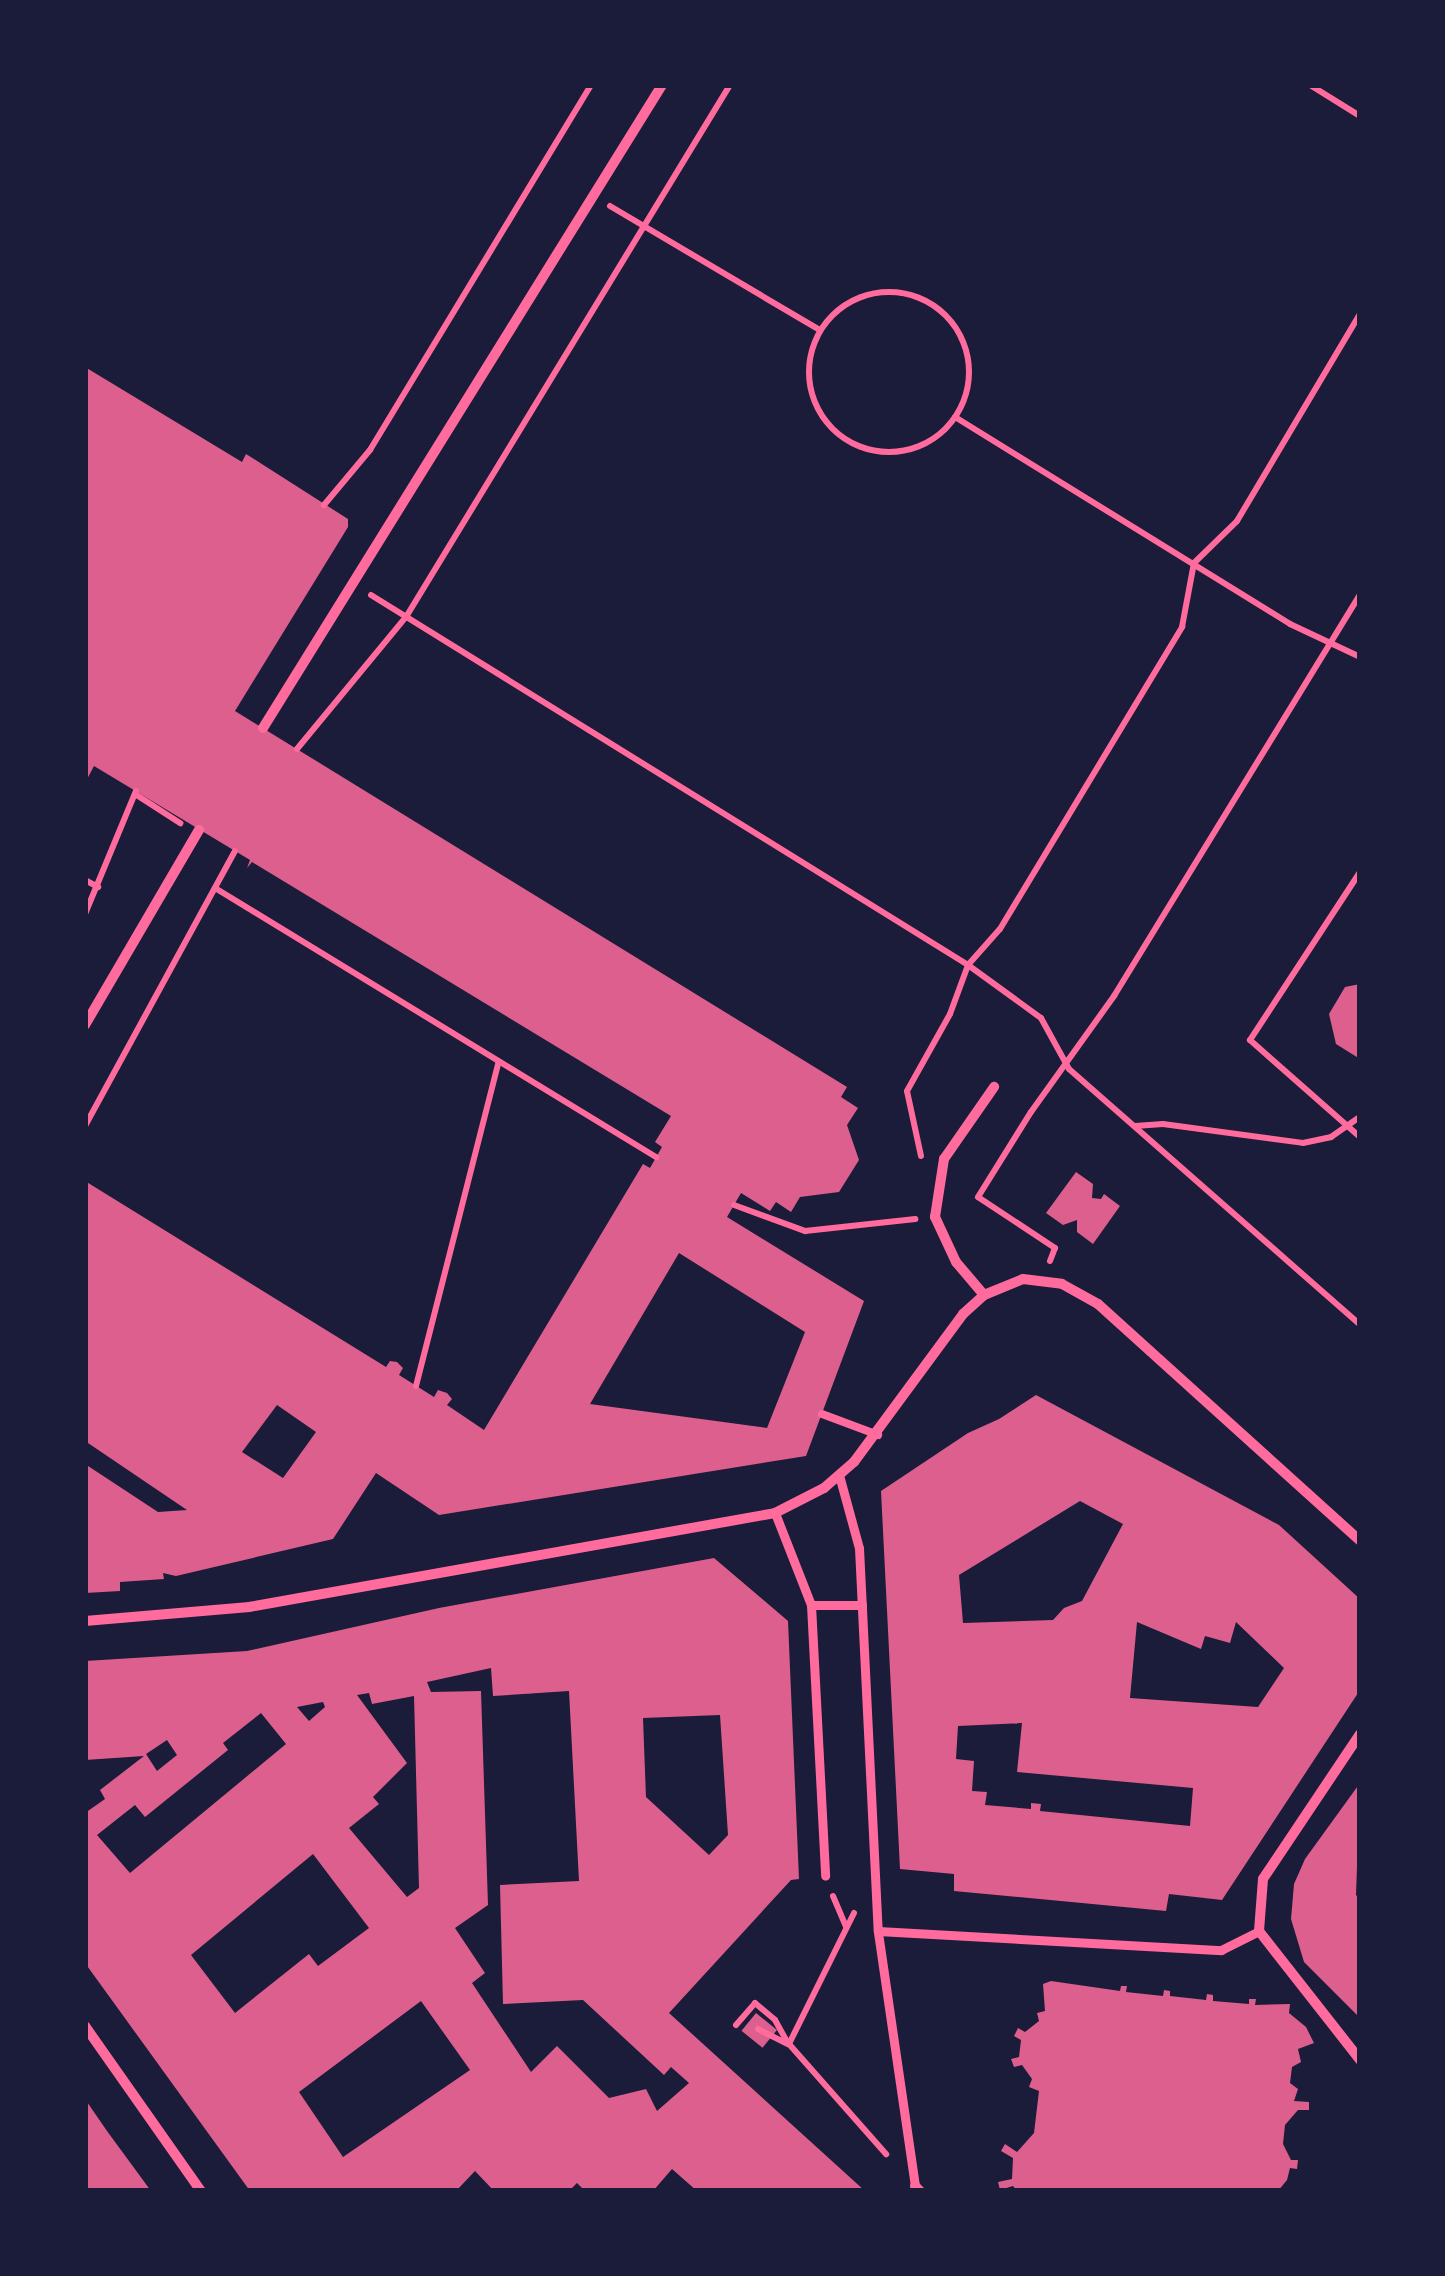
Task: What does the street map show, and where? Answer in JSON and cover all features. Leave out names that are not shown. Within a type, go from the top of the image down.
[{"type":"street","points":[[263,728],[662,85]]},
{"type":"street","points":[[85,1024],[199,830]]},
{"type":"street","points":[[984,1295],[956,1262],[935,1217],[944,1159],[994,1087]]},
{"type":"street","points":[[85,1620],[249,1606],[502,1558],[776,1513],[808,1498],[840,1476],[878,1434],[963,1314],[984,1295],[1024,1280],[1077,1290],[1130,1332],[1360,1542]]},
{"type":"street","points":[[840,1476],[859,1548],[878,1931],[915,2189]]},
{"type":"street","points":[[776,1513],[810,1605],[824,1876]]},
{"type":"street","points":[[810,1605],[862,1605]]},
{"type":"street","points":[[1360,1734],[1263,1879],[1259,1931],[1360,2060]]},
{"type":"street","points":[[878,1931],[1221,1950],[1259,1931]]},
{"type":"street","points":[[85,2026],[201,2191]]},
{"type":"lane","points":[[822,1414],[878,1434]]},
{"type":"path","points":[[324,506],[370,450],[591,85]]},
{"type":"path","points":[[297,749],[406,617],[730,85]]},
{"type":"path","points":[[1310,85],[1360,116]]},
{"type":"path","points":[[593,196],[820,330]]},
{"type":"path","points":[[884,292],[909,294],[932,304],[952,322],[964,344],[969,368],[966,394],[956,417],[936,437],[911,450],[884,452],[857,446],[834,432],[817,410],[808,383],[810,356],[820,330],[837,311],[858,298],[884,292]]},
{"type":"path","points":[[923,1163],[907,1092],[950,1014],[968,965],[1000,929],[1182,627],[1194,563],[1238,521],[1360,314]]},
{"type":"path","points":[[956,417],[1290,624],[1360,657]]},
{"type":"path","points":[[353,584],[968,965],[1042,1018],[1065,1062],[1360,1324]]},
{"type":"path","points":[[1042,1281],[1056,1248],[978,1197],[1065,1062],[1114,996],[1360,594]]},
{"type":"path","points":[[85,914],[136,793],[194,832],[199,830]]},
{"type":"path","points":[[85,1126],[235,851]]},
{"type":"path","points":[[1360,872],[1250,1040],[1360,1137]]},
{"type":"path","points":[[85,880],[98,887]]},
{"type":"path","points":[[215,888],[656,1157]]},
{"type":"path","points":[[416,1386],[499,1061]]},
{"type":"path","points":[[1134,1126],[1163,1124],[1304,1143],[1331,1137],[1360,1118]]},
{"type":"path","points":[[734,1206],[804,1230],[935,1217]]},
{"type":"path","points":[[789,2044],[874,1872]]},
{"type":"path","points":[[824,1876],[847,1927]]},
{"type":"path","points":[[736,2026],[756,2002],[915,2189]]},
{"type":"path","points":[[758,2029],[789,2044]]},
{"type":"building","points":[[85,367],[242,462],[246,454],[348,519],[348,527],[235,711],[847,1087],[841,1097],[858,1108],[847,1125],[859,1160],[839,1192],[800,1197],[791,1212],[776,1202],[770,1211],[741,1193],[727,1217],[864,1301],[806,1456],[439,1515],[376,1473],[333,1539],[176,1576],[163,1573],[164,1579],[120,1582],[120,1591],[85,1593],[85,1464],[158,1512],[187,1510],[85,1441],[85,1181],[386,1367],[390,1361],[397,1362],[403,1368],[399,1375],[434,1397],[438,1390],[447,1393],[452,1399],[447,1405],[484,1430],[643,1164],[650,1168],[662,1147],[655,1142],[671,1116],[252,862],[247,868],[250,860],[94,766],[85,783]],"holes":[[[679,1253],[805,1332],[767,1428],[590,1404]],[[277,1405],[316,1432],[283,1478],[242,1452]]]},
{"type":"building","points":[[1360,984],[1360,1059],[1336,1044],[1329,1014],[1345,987]]},
{"type":"building","points":[[1076,1172],[1093,1184],[1092,1198],[1101,1199],[1104,1194],[1120,1206],[1093,1244],[1077,1232],[1077,1220],[1063,1225],[1046,1213]]},
{"type":"building","points":[[1036,1395],[1279,1525],[1360,1599],[1360,1690],[1222,1900],[1169,1894],[1166,1911],[954,1891],[954,1874],[900,1869],[881,1491],[968,1433]],"holes":[[[1080,1501],[1123,1524],[1082,1601],[1064,1608],[1053,1620],[963,1623],[959,1575]],[[1137,1622],[1201,1649],[1205,1636],[1230,1643],[1236,1622],[1284,1668],[1258,1707],[1130,1698]],[[1022,1723],[1017,1772],[1193,1788],[1190,1826],[1040,1811],[1041,1804],[1031,1803],[1031,1809],[985,1805],[987,1792],[972,1791],[974,1761],[956,1759],[958,1726]]]},
{"type":"building","points":[[714,1558],[788,1621],[799,1879],[791,1880],[669,2013],[865,2191],[697,2191],[672,2169],[653,2191],[585,2191],[577,2183],[569,2191],[494,2191],[475,2171],[456,2191],[250,2191],[85,1963],[85,1813],[105,1799],[100,1790],[144,1756],[85,1760],[85,1661],[247,1651],[439,1608]],"holes":[[[491,1668],[493,1696],[569,1691],[579,1881],[500,1885],[503,2004],[583,2000],[664,2075],[671,2067],[689,2083],[657,2111],[646,2089],[609,2098],[557,2046],[531,2072],[472,1983],[485,1973],[455,1928],[488,1905],[481,1691],[431,1692],[427,1682]],[[369,1693],[372,1704],[414,1696],[419,1888],[407,1897],[349,1828],[379,1804],[373,1797],[407,1763],[357,1695]],[[323,1702],[325,1707],[309,1721],[297,1707]],[[261,1713],[286,1744],[130,1873],[97,1835],[135,1805],[145,1817],[228,1750],[223,1743]],[[720,1715],[728,1835],[709,1855],[646,1797],[643,1718]],[[167,1740],[177,1755],[157,1771],[146,1754]],[[313,1854],[369,1928],[318,1966],[309,1954],[235,2013],[191,1955]],[[421,2001],[470,2070],[343,2157],[299,2092]]]},
{"type":"building","points":[[1360,1783],[1356,1895],[1360,1899],[1360,2018],[1304,1962],[1291,1919],[1294,1884],[1305,1859]]},
{"type":"building","points":[[1051,1981],[1120,1991],[1121,1986],[1127,1986],[1126,1992],[1163,1996],[1164,1990],[1170,1991],[1170,1996],[1206,2000],[1207,1994],[1213,1995],[1213,2001],[1249,2004],[1249,1999],[1256,1999],[1255,2005],[1290,2004],[1289,2013],[1306,2027],[1314,2043],[1298,2049],[1301,2062],[1292,2067],[1290,2083],[1298,2089],[1294,2101],[1309,2102],[1309,2110],[1298,2110],[1285,2125],[1283,2144],[1291,2160],[1298,2160],[1297,2169],[1290,2168],[1278,2191],[1017,2191],[1013,2186],[1000,2190],[998,2182],[1012,2179],[1013,2158],[1001,2151],[1005,2144],[1017,2152],[1034,2133],[1039,2091],[1029,2087],[1032,2079],[1022,2065],[1014,2067],[1011,2059],[1019,2057],[1021,2040],[1014,2036],[1018,2028],[1025,2032],[1039,2021],[1037,2013],[1045,2011],[1043,1984]]},
{"type":"building","points":[[756,2013],[777,2030],[763,2048],[742,2031]]},
{"type":"building","points":[[85,2099],[107,2131],[151,2191],[85,2191]]}]
